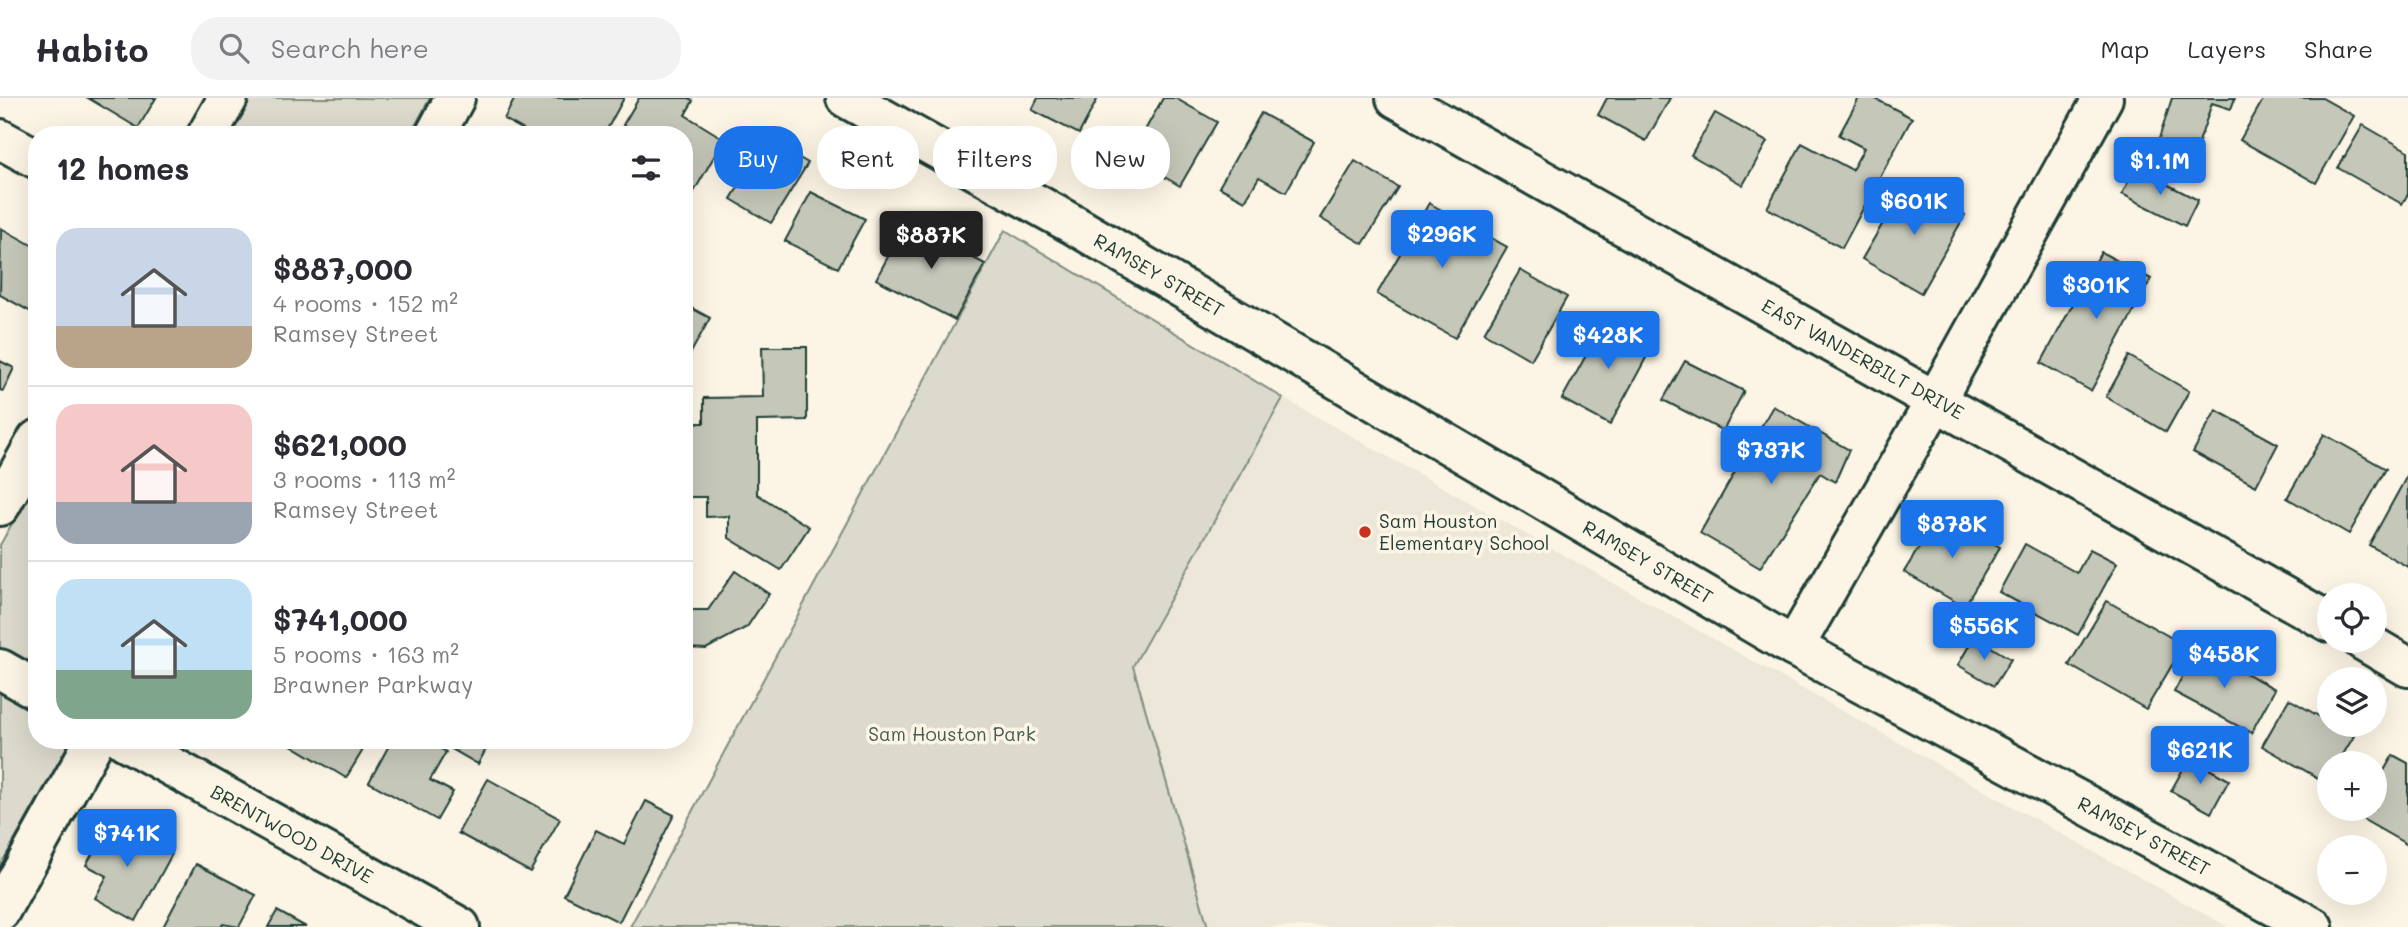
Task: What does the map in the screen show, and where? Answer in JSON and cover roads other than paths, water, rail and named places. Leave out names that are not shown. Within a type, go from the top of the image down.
[{"type":"street","points":[[212,126],[228,98]]},
{"type":"street","points":[[440,126],[455,98]]},
{"type":"street","name":"RAMSEY STREET","points":[[846,98],[1074,225],[1794,647],[2313,927]]},
{"type":"street","name":"EAST VANDERBILT DRIVE","points":[[1396,98],[2317,615]]},
{"type":"street","points":[[1794,647],[1936,400],[2104,98]]},
{"type":"street","points":[[0,139],[28,154]]},
{"type":"street","points":[[0,506],[28,456]]},
{"type":"street","points":[[2384,653],[2408,667]]},
{"type":"street","points":[[0,669],[28,685]]},
{"type":"street","points":[[0,911],[90,749]]},
{"type":"street","name":"BRENTWOOD DRIVE","points":[[140,749],[460,927]]},
{"type":"place","name":"Sam Houston Elementary School","points":[[1365,532]]},
{"type":"park label","name":"Sam Houston Park","points":[[952,734]]}]
